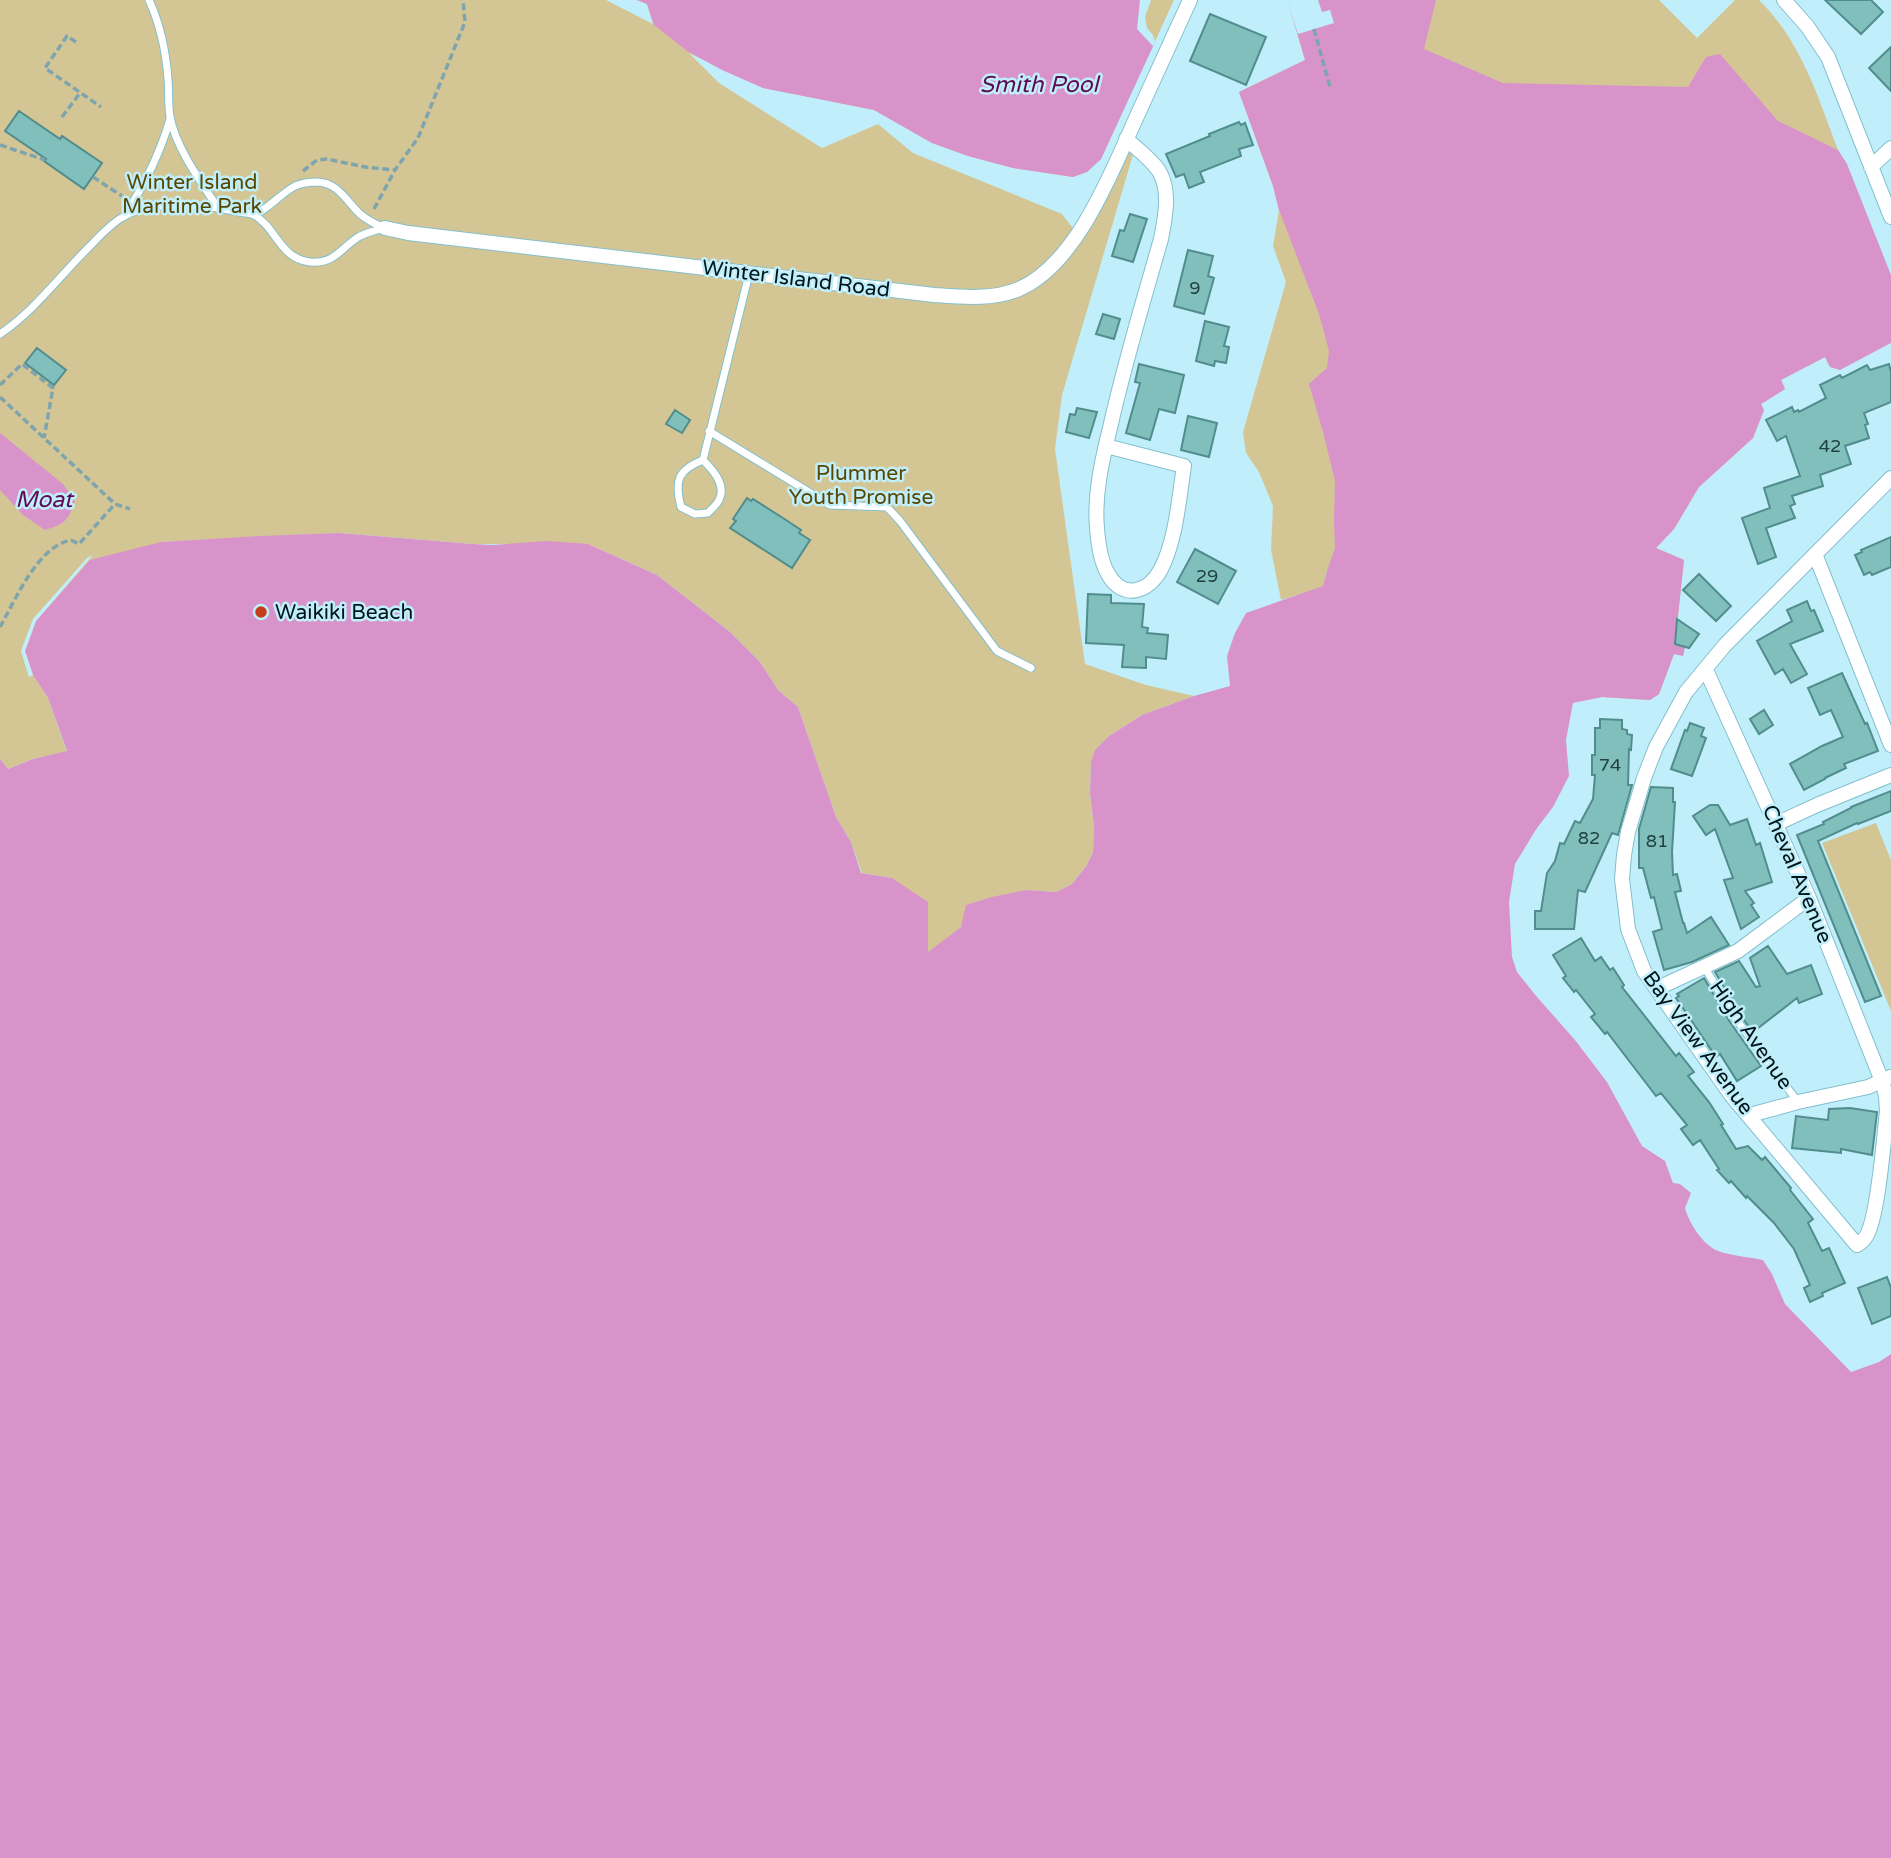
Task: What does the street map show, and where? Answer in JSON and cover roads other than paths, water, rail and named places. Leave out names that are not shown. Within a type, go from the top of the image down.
[{"type":"street","name":"Winter Island Road","points":[[385,228],[934,295],[980,297],[1018,290],[1036,279],[1063,253],[1091,213],[1190,0]]},
{"type":"street","points":[[1784,0],[1807,26],[1828,57],[1891,217]]},
{"type":"street","points":[[1105,446],[1184,466],[1167,552],[1154,580],[1141,590],[1129,591],[1117,586],[1108,573],[1097,530],[1096,508],[1105,446],[1161,239],[1166,200],[1159,170],[1126,139]]},
{"type":"street","points":[[1871,167],[1891,148]]},
{"type":"street","name":"Bay View Avenue","points":[[1887,1079],[1887,1111],[1875,1208],[1866,1238],[1857,1245],[1731,1095],[1644,971],[1628,929],[1622,879],[1624,855],[1636,804],[1656,747],[1686,692],[1725,645],[1891,478]]},
{"type":"street","points":[[1815,554],[1891,745]]},
{"type":"street","name":"Cheval Avenue","points":[[1706,670],[1887,1079]]},
{"type":"street","points":[[1776,824],[1817,804],[1891,775]]},
{"type":"street","points":[[1658,988],[1738,951],[1809,898]]},
{"type":"street","points":[[1750,1115],[1798,1102],[1852,1092],[1887,1079]]},
{"type":"lane","points":[[149,0],[163,44],[170,118],[180,145],[218,208]]},
{"type":"lane","points":[[0,334],[29,310],[93,243],[124,216],[152,168],[170,118]]},
{"type":"lane","name":"Winter Island Road","points":[[254,215],[296,186],[309,181],[324,182],[336,188],[369,221],[385,228]]},
{"type":"lane","points":[[124,216],[147,208],[167,206],[218,208],[254,215],[293,257],[306,262],[334,258],[358,237],[385,228]]},
{"type":"lane","points":[[704,460],[749,274]]},
{"type":"lane","points":[[709,431],[830,505],[887,507],[998,651],[1031,668]]},
{"type":"lane","points":[[704,460],[716,473],[721,495],[708,513],[695,514],[681,507],[677,491],[680,475],[690,465],[704,460]]},
{"type":"lane","name":"High Avenue","points":[[1705,968],[1735,1018],[1798,1102]]},
{"type":"water","name":"Smith Pool","points":[[637,0],[1147,0],[1142,22],[1155,42],[1101,159],[1087,172],[1073,177],[1013,168],[968,156],[932,143],[874,110],[763,88],[687,51],[654,25],[647,4]]},
{"type":"water","points":[[1436,0],[1424,49],[1503,83],[1688,87],[1706,57],[1720,54],[1778,121],[1838,150],[1847,164],[1891,275],[1891,343],[1840,370],[1830,367],[1825,357],[1781,380],[1785,389],[1761,404],[1764,410],[1753,438],[1699,487],[1674,529],[1656,548],[1684,560],[1675,644],[1685,647],[1683,656],[1674,654],[1659,694],[1650,700],[1602,697],[1573,703],[1566,740],[1569,776],[1553,807],[1515,864],[1509,902],[1512,957],[1517,972],[1607,1082],[1642,1146],[1665,1161],[1673,1183],[1680,1184],[1691,1193],[1685,1208],[1693,1227],[1702,1239],[1718,1251],[1763,1260],[1785,1304],[1851,1372],[1879,1362],[1891,1354],[1891,1858],[0,1858],[0,759],[8,769],[33,759],[67,751],[48,698],[33,675],[25,651],[36,621],[90,560],[161,542],[339,533],[492,545],[547,541],[588,544],[657,575],[730,632],[760,662],[778,690],[798,707],[836,817],[851,842],[861,873],[892,878],[928,902],[928,952],[961,927],[966,905],[1026,890],[1056,892],[1072,884],[1087,865],[1093,852],[1094,826],[1090,794],[1091,762],[1095,750],[1109,736],[1142,715],[1230,686],[1227,656],[1246,613],[1323,586],[1335,548],[1335,481],[1309,384],[1327,368],[1329,351],[1319,314],[1279,210],[1239,92],[1305,60],[1288,2]]},
{"type":"water","name":"Moat","points":[[0,433],[63,484],[75,501],[68,517],[58,526],[45,530],[23,515],[0,490]]},
{"type":"place","name":"Waikiki Beach","points":[[261,612]]},
{"type":"park label","name":"Winter Island Maritime Park","points":[[192,194]]},
{"type":"park label","name":"Plummer Youth Promise","points":[[861,485]]}]
